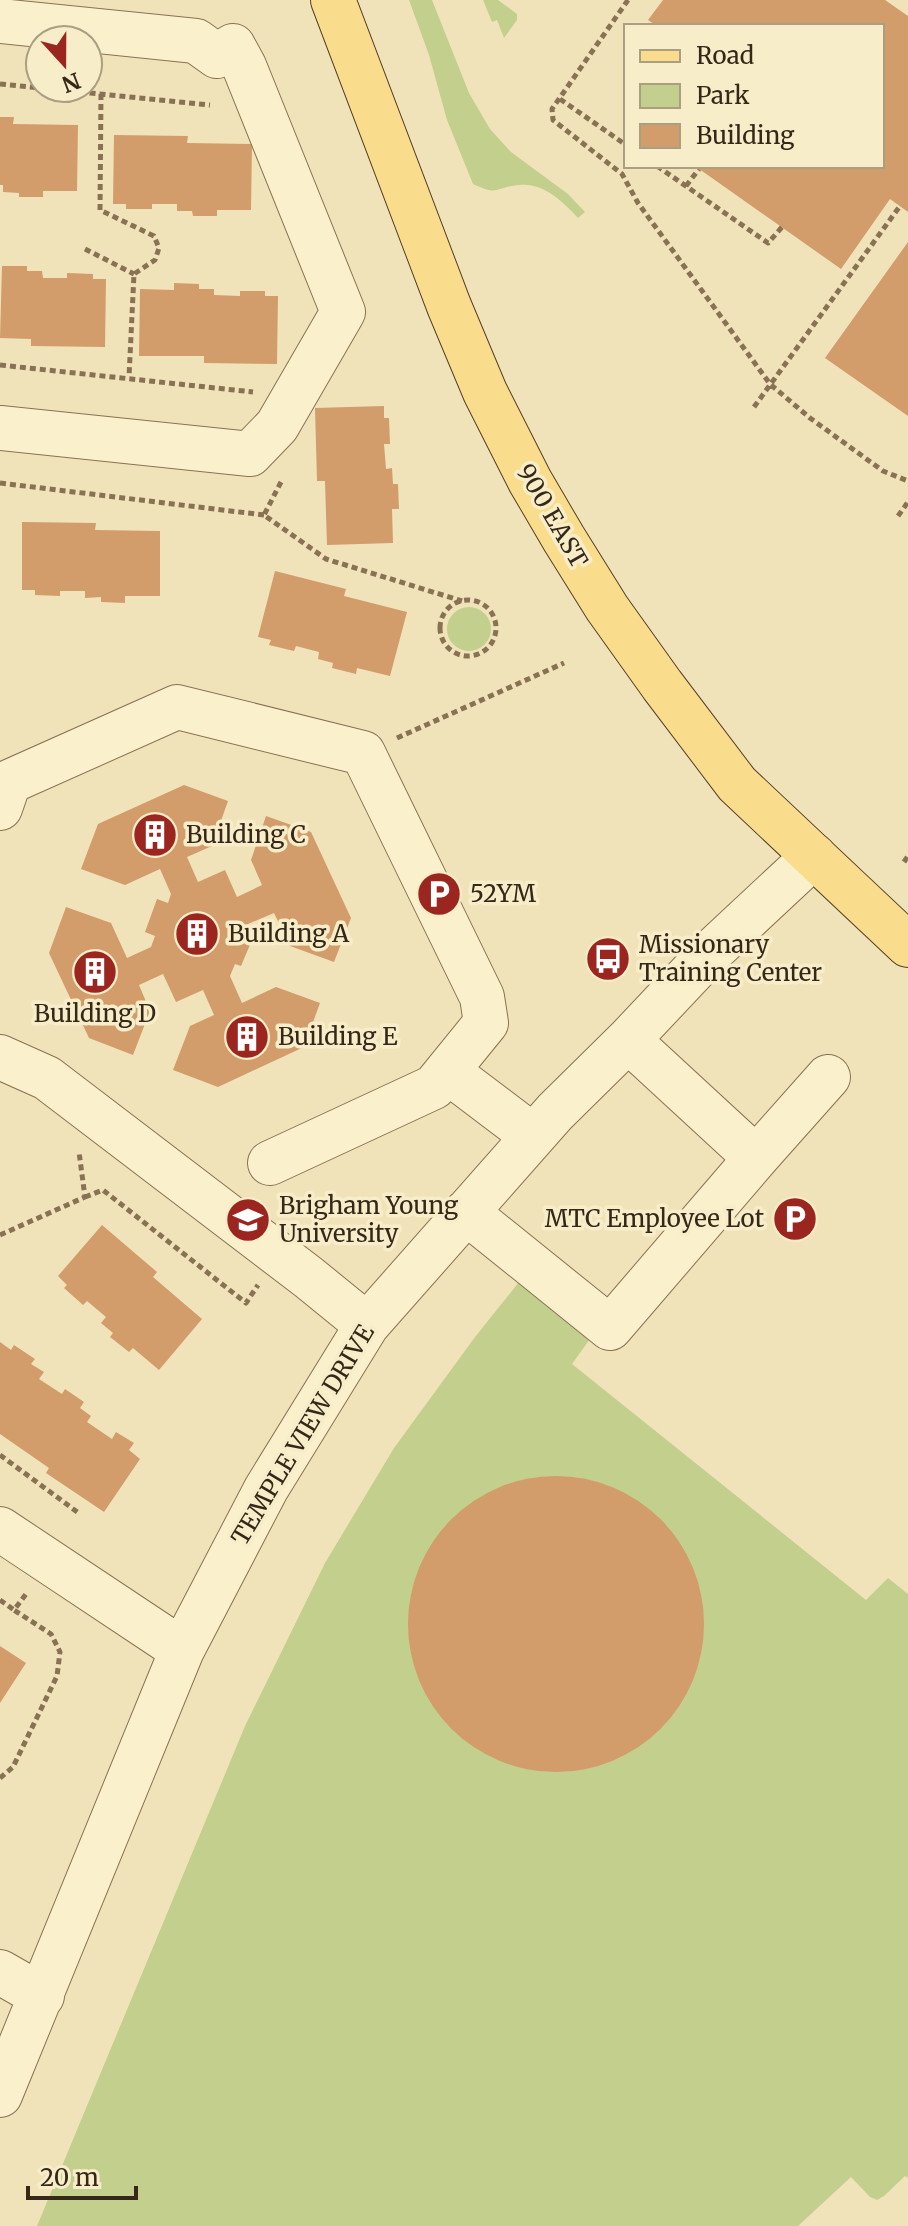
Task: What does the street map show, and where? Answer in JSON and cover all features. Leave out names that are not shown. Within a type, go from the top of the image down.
[{"type":"main road","name":"900 EAST","points":[[333,0],[485,392],[530,481],[607,608],[752,802],[908,945]]},
{"type":"street","points":[[0,21],[196,41],[217,56],[233,46],[239,54],[343,312],[277,426],[250,454],[0,428]]},
{"type":"street","points":[[0,808],[9,782],[177,707],[363,753],[482,997],[486,1023],[434,1087],[270,1163]]},
{"type":"street","name":"TEMPLE VIEW DRIVE","points":[[0,2095],[182,1650],[266,1489],[367,1325],[533,1136],[711,952],[814,856]]},
{"type":"street","points":[[628,1040],[756,1158]]},
{"type":"street","points":[[0,1057],[47,1078],[367,1325]]},
{"type":"street","points":[[447,1071],[533,1136]]},
{"type":"street","points":[[466,1212],[610,1328],[828,1077]]},
{"type":"street","points":[[0,1529],[182,1650]]},
{"type":"street","points":[[0,1972],[42,1996]]},
{"type":"path","points":[[628,0],[552,109],[553,120],[622,174],[638,203],[770,384],[810,418],[883,471],[908,481]]},
{"type":"path","points":[[0,84],[24,86]]},
{"type":"path","points":[[104,94],[210,105]]},
{"type":"path","points":[[560,99],[624,144]]},
{"type":"path","points":[[101,104],[100,210],[154,236],[159,248],[155,260],[134,274]]},
{"type":"path","points":[[660,168],[768,243],[782,227]]},
{"type":"path","points":[[686,186],[699,169]]},
{"type":"path","points":[[754,407],[900,206]]},
{"type":"path","points":[[85,249],[134,274]]},
{"type":"path","points":[[129,377],[134,274]]},
{"type":"path","points":[[0,365],[248,390],[287,408]]},
{"type":"path","points":[[264,515],[284,478]]},
{"type":"path","points":[[0,483],[264,515],[326,559],[484,605],[496,621],[497,631],[488,648],[469,656],[457,654],[447,647],[442,636],[444,614],[462,601]]},
{"type":"path","points":[[898,516],[908,502]]},
{"type":"path","points":[[363,753],[564,663]]},
{"type":"path","points":[[78,1146],[85,1197]]},
{"type":"path","points":[[0,1235],[103,1190],[246,1303],[259,1284],[271,1291]]},
{"type":"path","points":[[0,1455],[80,1514]]},
{"type":"path","points":[[14,1610],[49,1563]]},
{"type":"path","points":[[0,1600],[51,1634],[60,1652],[57,1676],[13,1767],[0,1778]]},
{"type":"green space","points":[[409,0],[432,0],[469,93],[490,129],[511,152],[568,194],[585,212],[578,218],[559,200],[537,187],[520,185],[493,191],[473,184],[447,120],[429,55]]},
{"type":"green space","points":[[483,0],[498,0],[517,14],[517,20],[504,38],[497,20],[492,22]]},
{"type":"green space","points":[[469,607],[485,613],[491,629],[485,645],[469,651],[453,645],[447,629],[453,613]]},
{"type":"green space","points":[[519,1282],[590,1339],[572,1364],[866,1600],[888,1578],[908,1594],[908,2178],[905,2176],[877,2200],[851,2177],[798,2226],[37,2226],[245,1726],[325,1563],[394,1448]]},
{"type":"building","points":[[663,0],[885,0],[908,16],[908,212],[890,199],[841,269],[698,168],[884,168],[884,24],[654,24],[648,20]]},
{"type":"building","points":[[0,117],[14,117],[13,124],[78,125],[77,191],[43,191],[43,197],[19,197],[19,193],[3,192],[3,185],[0,185]]},
{"type":"building","points":[[114,135],[188,136],[187,143],[252,144],[251,210],[217,210],[217,216],[193,216],[192,211],[177,211],[177,204],[152,204],[152,209],[126,209],[126,204],[113,204]]},
{"type":"building","points":[[908,242],[908,416],[825,358]]},
{"type":"building","points":[[2,266],[27,266],[27,271],[42,271],[43,278],[67,278],[67,273],[93,274],[93,279],[106,279],[105,347],[31,346],[31,339],[0,338]]},
{"type":"building","points":[[174,283],[199,284],[199,289],[214,289],[214,295],[240,296],[240,291],[265,291],[265,296],[278,296],[277,364],[204,363],[204,356],[139,356],[140,289],[174,290]]},
{"type":"building","points":[[384,406],[384,418],[389,418],[390,444],[384,444],[386,469],[392,468],[393,484],[398,484],[399,509],[392,509],[393,543],[327,545],[325,481],[317,481],[315,408]]},
{"type":"building","points":[[22,522],[96,523],[95,530],[160,531],[160,596],[125,596],[125,603],[101,602],[101,597],[85,598],[85,591],[60,591],[60,596],[35,595],[35,590],[22,590]]},
{"type":"building","points":[[275,571],[346,589],[344,596],[407,612],[390,676],[357,668],[356,674],[332,668],[333,663],[318,659],[319,652],[296,646],[294,651],[269,645],[271,640],[258,637]]},
{"type":"building","points":[[184,785],[228,801],[212,846],[187,857],[198,882],[225,870],[237,897],[262,885],[251,860],[266,816],[311,832],[351,918],[334,962],[290,946],[274,913],[248,924],[244,936],[252,940],[241,966],[235,964],[230,976],[242,1003],[276,987],[320,1003],[304,1047],[218,1087],[173,1070],[190,1026],[214,1015],[203,990],[176,1002],[163,974],[139,985],[150,1011],[133,1055],[89,1038],[49,953],[66,907],[111,923],[127,958],[151,947],[155,936],[145,932],[157,899],[168,903],[171,894],[160,869],[125,885],[81,869],[98,824]]},
{"type":"building","points":[[102,1225],[157,1272],[153,1277],[202,1319],[159,1370],[133,1348],[129,1352],[110,1337],[113,1333],[101,1323],[106,1317],[87,1301],[83,1305],[64,1288],[67,1285],[58,1276]]},
{"type":"building","points":[[0,1342],[11,1350],[14,1345],[35,1359],[31,1364],[44,1372],[39,1379],[62,1394],[65,1389],[84,1402],[80,1408],[91,1416],[87,1422],[112,1439],[116,1432],[134,1443],[129,1450],[140,1459],[104,1512],[46,1473],[49,1468],[0,1434]]},
{"type":"building","points":[[556,1476],[585,1479],[613,1487],[661,1519],[693,1567],[701,1595],[704,1624],[701,1653],[693,1681],[661,1729],[613,1761],[585,1769],[556,1772],[527,1769],[499,1761],[451,1729],[419,1681],[411,1653],[408,1624],[411,1595],[419,1567],[451,1519],[499,1487],[527,1479]]},
{"type":"building","points":[[0,1646],[26,1663],[0,1703]]},
{"type":"place","name":"Building C","points":[[155,835]]},
{"type":"place","name":"52YM","points":[[439,894]]},
{"type":"place","name":"Building A","points":[[197,934]]},
{"type":"place","name":"Missionary Training Center","points":[[608,959]]},
{"type":"place","name":"Building D","points":[[95,972]]},
{"type":"place","name":"Building E","points":[[247,1037]]},
{"type":"place","name":"MTC Employee Lot","points":[[795,1219]]},
{"type":"place","name":"Brigham Young University","points":[[248,1220]]}]
